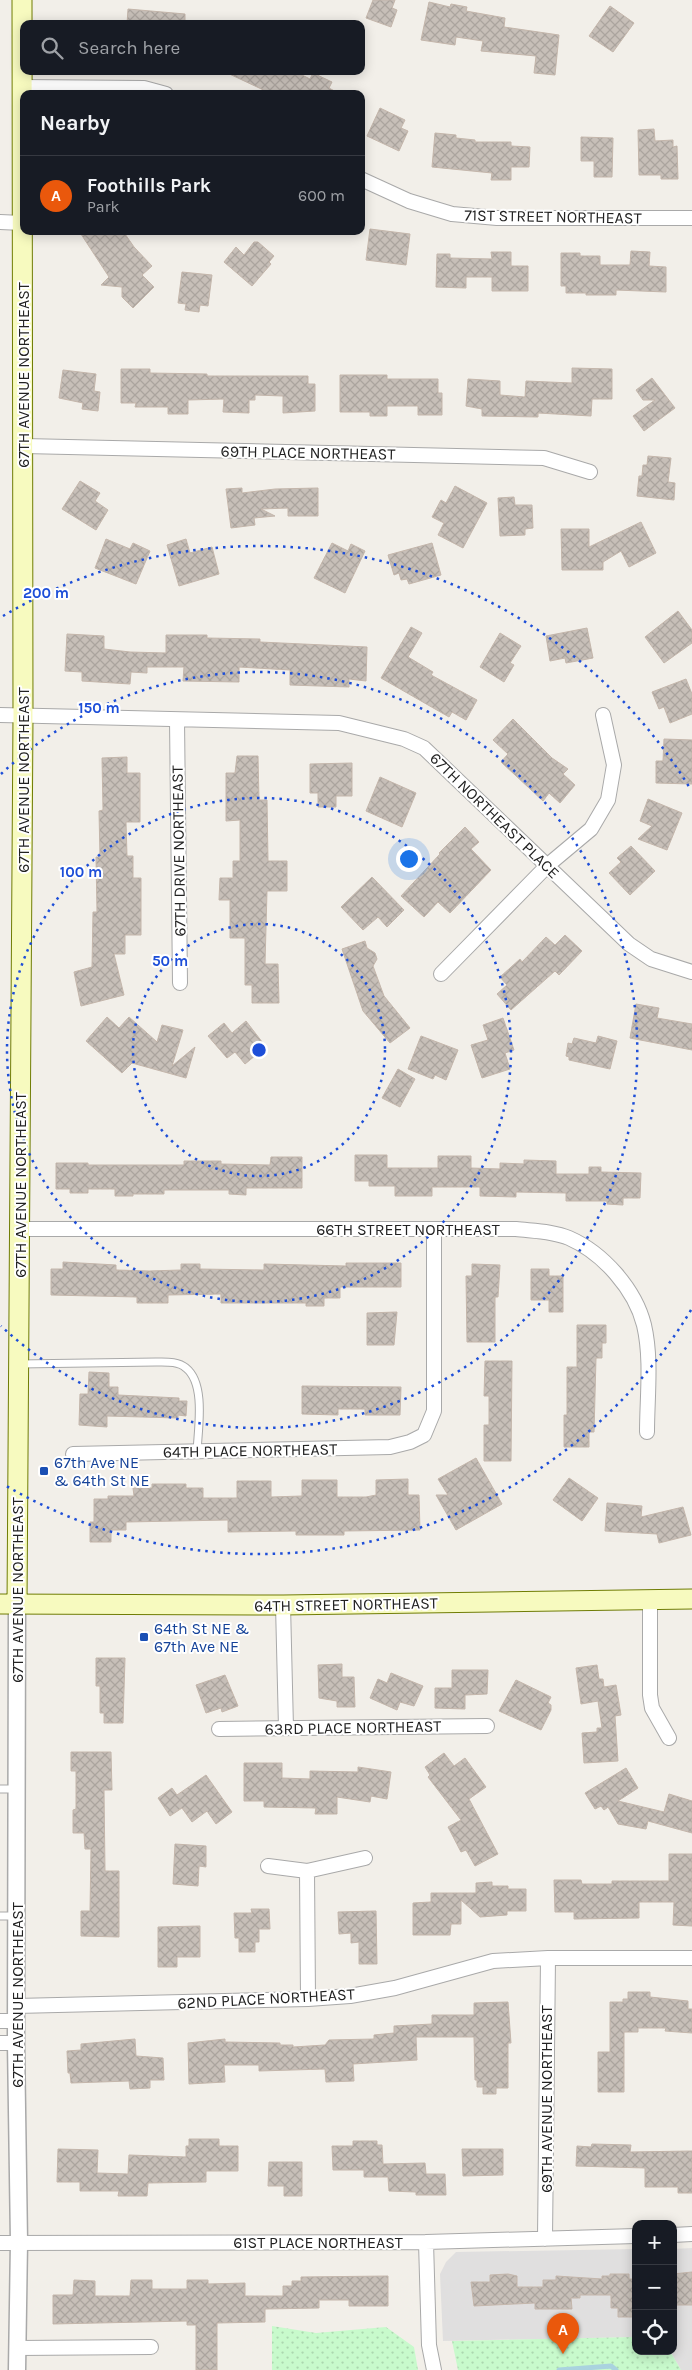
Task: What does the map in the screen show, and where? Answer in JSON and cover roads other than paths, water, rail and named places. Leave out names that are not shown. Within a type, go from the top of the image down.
[{"type":"main road","name":"67TH AVENUE NORTHEAST","points":[[22,0],[22,20]]},
{"type":"main road","name":"67TH AVENUE NORTHEAST","points":[[22,75],[22,87]]},
{"type":"main road","name":"67TH AVENUE NORTHEAST","points":[[9,1605],[19,1364],[24,446],[22,235]]},
{"type":"main road","name":"64TH STREET NORTHEAST","points":[[9,1605],[283,1605],[692,1599]]},
{"type":"street","points":[[22,87],[144,88],[151,90]]},
{"type":"street","name":"71ST STREET NORTHEAST","points":[[365,181],[409,201],[452,214],[498,218],[692,218]]},
{"type":"street","points":[[0,222],[20,223]]},
{"type":"street","name":"69TH PLACE NORTHEAST","points":[[24,446],[544,458],[590,472]]},
{"type":"street","name":"67TH NORTHEAST PLACE","points":[[0,715],[339,723],[404,739],[424,748],[629,944],[652,959],[692,972]]},
{"type":"street","points":[[442,974],[548,865],[591,829],[608,800],[614,765],[603,715]]},
{"type":"street","name":"67TH DRIVE NORTHEAST","points":[[177,720],[180,983]]},
{"type":"street","name":"66TH STREET NORTHEAST","points":[[20,1229],[516,1229],[545,1232],[569,1238],[605,1263],[631,1295],[644,1326],[647,1354],[647,1432]]},
{"type":"street","name":"64TH PLACE NORTHEAST","points":[[73,1454],[390,1447],[410,1442],[424,1435],[434,1411],[434,1230]]},
{"type":"street","points":[[650,1599],[650,1695],[652,1708],[669,1738]]},
{"type":"street","name":"67TH AVENUE NORTHEAST","points":[[9,1605],[17,1789],[8,1916],[11,2016],[8,2043],[19,2242],[17,2370]]},
{"type":"street","points":[[283,1605],[286,1728]]},
{"type":"street","name":"63RD PLACE NORTHEAST","points":[[219,1729],[486,1726]]},
{"type":"street","points":[[268,1866],[307,1871],[365,1858]]},
{"type":"street","points":[[307,1871],[308,1999]]},
{"type":"street","name":"62ND PLACE NORTHEAST","points":[[11,2016],[350,1996],[396,1988],[493,1961],[548,1958],[692,1958]]},
{"type":"street","name":"69TH AVENUE NORTHEAST","points":[[545,2240],[548,1958]]},
{"type":"street","points":[[677,2235],[692,2234]]},
{"type":"street","name":"61ST PLACE NORTHEAST","points":[[0,2243],[426,2242],[632,2236]]},
{"type":"street","points":[[426,2242],[429,2345],[434,2370]]},
{"type":"street","points":[[17,2348],[151,2347]]},
{"type":"lane","points":[[19,1364],[156,1362],[175,1363],[185,1367],[192,1374],[199,1394],[197,1452]]},
{"type":"lane","points":[[0,1789],[17,1789]]},
{"type":"waterway","points":[[559,2370],[611,2366],[616,2370]]},
{"type":"place","name":"67th Ave NE & 64th St NE","points":[[44,1471]]},
{"type":"place","name":"64th St NE & 67th Ave NE","points":[[144,1637]]},
{"type":"place","name":"Foothills Park","points":[[563,2354]]}]
